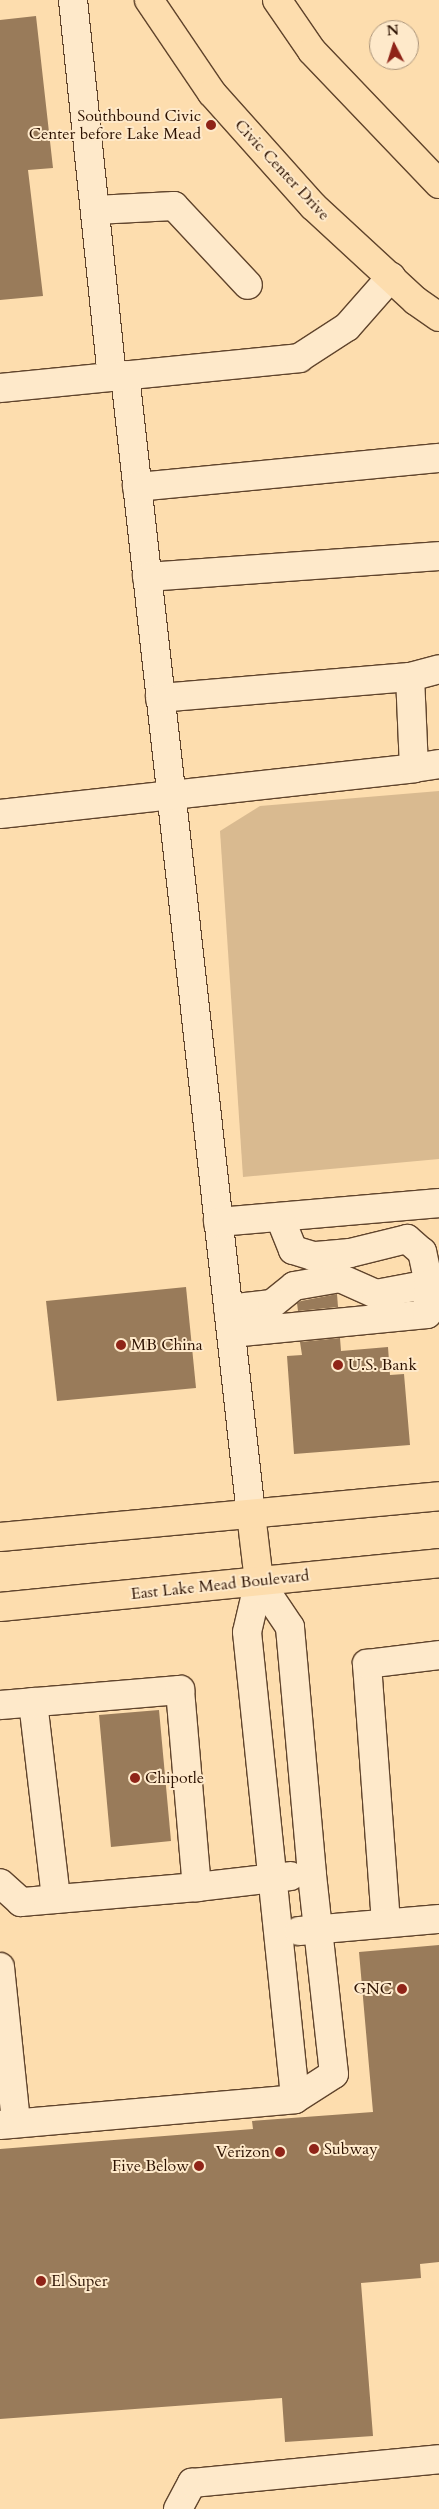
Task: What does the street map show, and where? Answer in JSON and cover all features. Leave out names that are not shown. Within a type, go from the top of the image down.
[{"type":"main road","name":"Civic Center Drive","points":[[149,0],[212,93],[313,206],[390,277],[439,317]]},
{"type":"main road","points":[[277,0],[312,51],[439,184]]},
{"type":"main road","points":[[0,1537],[439,1496]]},
{"type":"main road","points":[[251,1514],[259,1581]]},
{"type":"main road","name":"East Lake Mead Boulevard","points":[[0,1606],[439,1563]]},
{"type":"lane","points":[[73,0],[95,210],[118,376],[137,487],[251,1514]]},
{"type":"lane","points":[[95,210],[174,206],[248,286]]},
{"type":"lane","points":[[0,388],[299,358],[347,328],[390,277]]},
{"type":"lane","points":[[137,487],[439,458]]},
{"type":"lane","points":[[147,577],[439,556]]},
{"type":"lane","points":[[160,698],[410,677],[439,669]]},
{"type":"lane","points":[[0,814],[171,798],[427,766],[410,677]]},
{"type":"lane","points":[[218,1222],[439,1203]]},
{"type":"lane","points":[[229,1321],[273,1330],[427,1314],[429,1284],[422,1252],[407,1239],[350,1253],[313,1256],[293,1250],[280,1217]]},
{"type":"lane","points":[[229,1321],[272,1304],[294,1286],[340,1278],[376,1294],[429,1284]]},
{"type":"lane","points":[[0,1966],[8,2124],[295,2099],[334,2074],[317,1929],[290,1627],[259,1581]]},
{"type":"lane","points":[[259,1581],[247,1632],[295,2099]]},
{"type":"lane","points":[[386,1923],[367,1664],[439,1655]]},
{"type":"lane","points":[[0,1705],[180,1690],[197,1887]]},
{"type":"lane","points":[[33,1702],[56,1899]]},
{"type":"lane","points":[[0,1883],[21,1902],[197,1887],[312,1874]]},
{"type":"lane","points":[[278,1934],[439,1919]]},
{"type":"lane","points":[[178,2509],[192,2483],[439,2459]]},
{"type":"shaded area","points":[[439,791],[439,1159],[243,1177],[220,831],[260,806]]},
{"type":"building","points":[[36,16],[53,168],[28,170],[43,296],[0,300],[0,20]]},
{"type":"building","name":"MB China","points":[[186,1287],[196,1388],[57,1401],[46,1301]]},
{"type":"building","points":[[337,1294],[338,1307],[298,1311],[297,1303],[301,1301]]},
{"type":"building","name":"U.S. Bank","points":[[340,1338],[341,1351],[388,1347],[390,1375],[404,1374],[410,1445],[294,1454],[287,1356],[302,1355],[300,1342]]},
{"type":"building","name":"Chipotle","points":[[159,1710],[171,1841],[111,1847],[99,1715]]},
{"type":"building","points":[[439,1945],[439,2262],[420,2264],[421,2278],[361,2283],[373,2436],[285,2442],[282,2398],[0,2419],[0,2149],[253,2129],[252,2121],[373,2112],[359,1952]]},
{"type":"place","name":"Southbound Civic Center before Lake Mead","points":[[211,125]]},
{"type":"place","name":"MB China","points":[[121,1345]]},
{"type":"place","name":"U.S. Bank","points":[[338,1365]]},
{"type":"place","name":"Chipotle","points":[[135,1778]]},
{"type":"place","name":"GNC","points":[[402,1989]]},
{"type":"place","name":"Subway","points":[[314,2149]]},
{"type":"place","name":"Verizon","points":[[280,2152]]},
{"type":"place","name":"Five Below","points":[[199,2166]]},
{"type":"place","name":"El Super","points":[[41,2281]]}]
